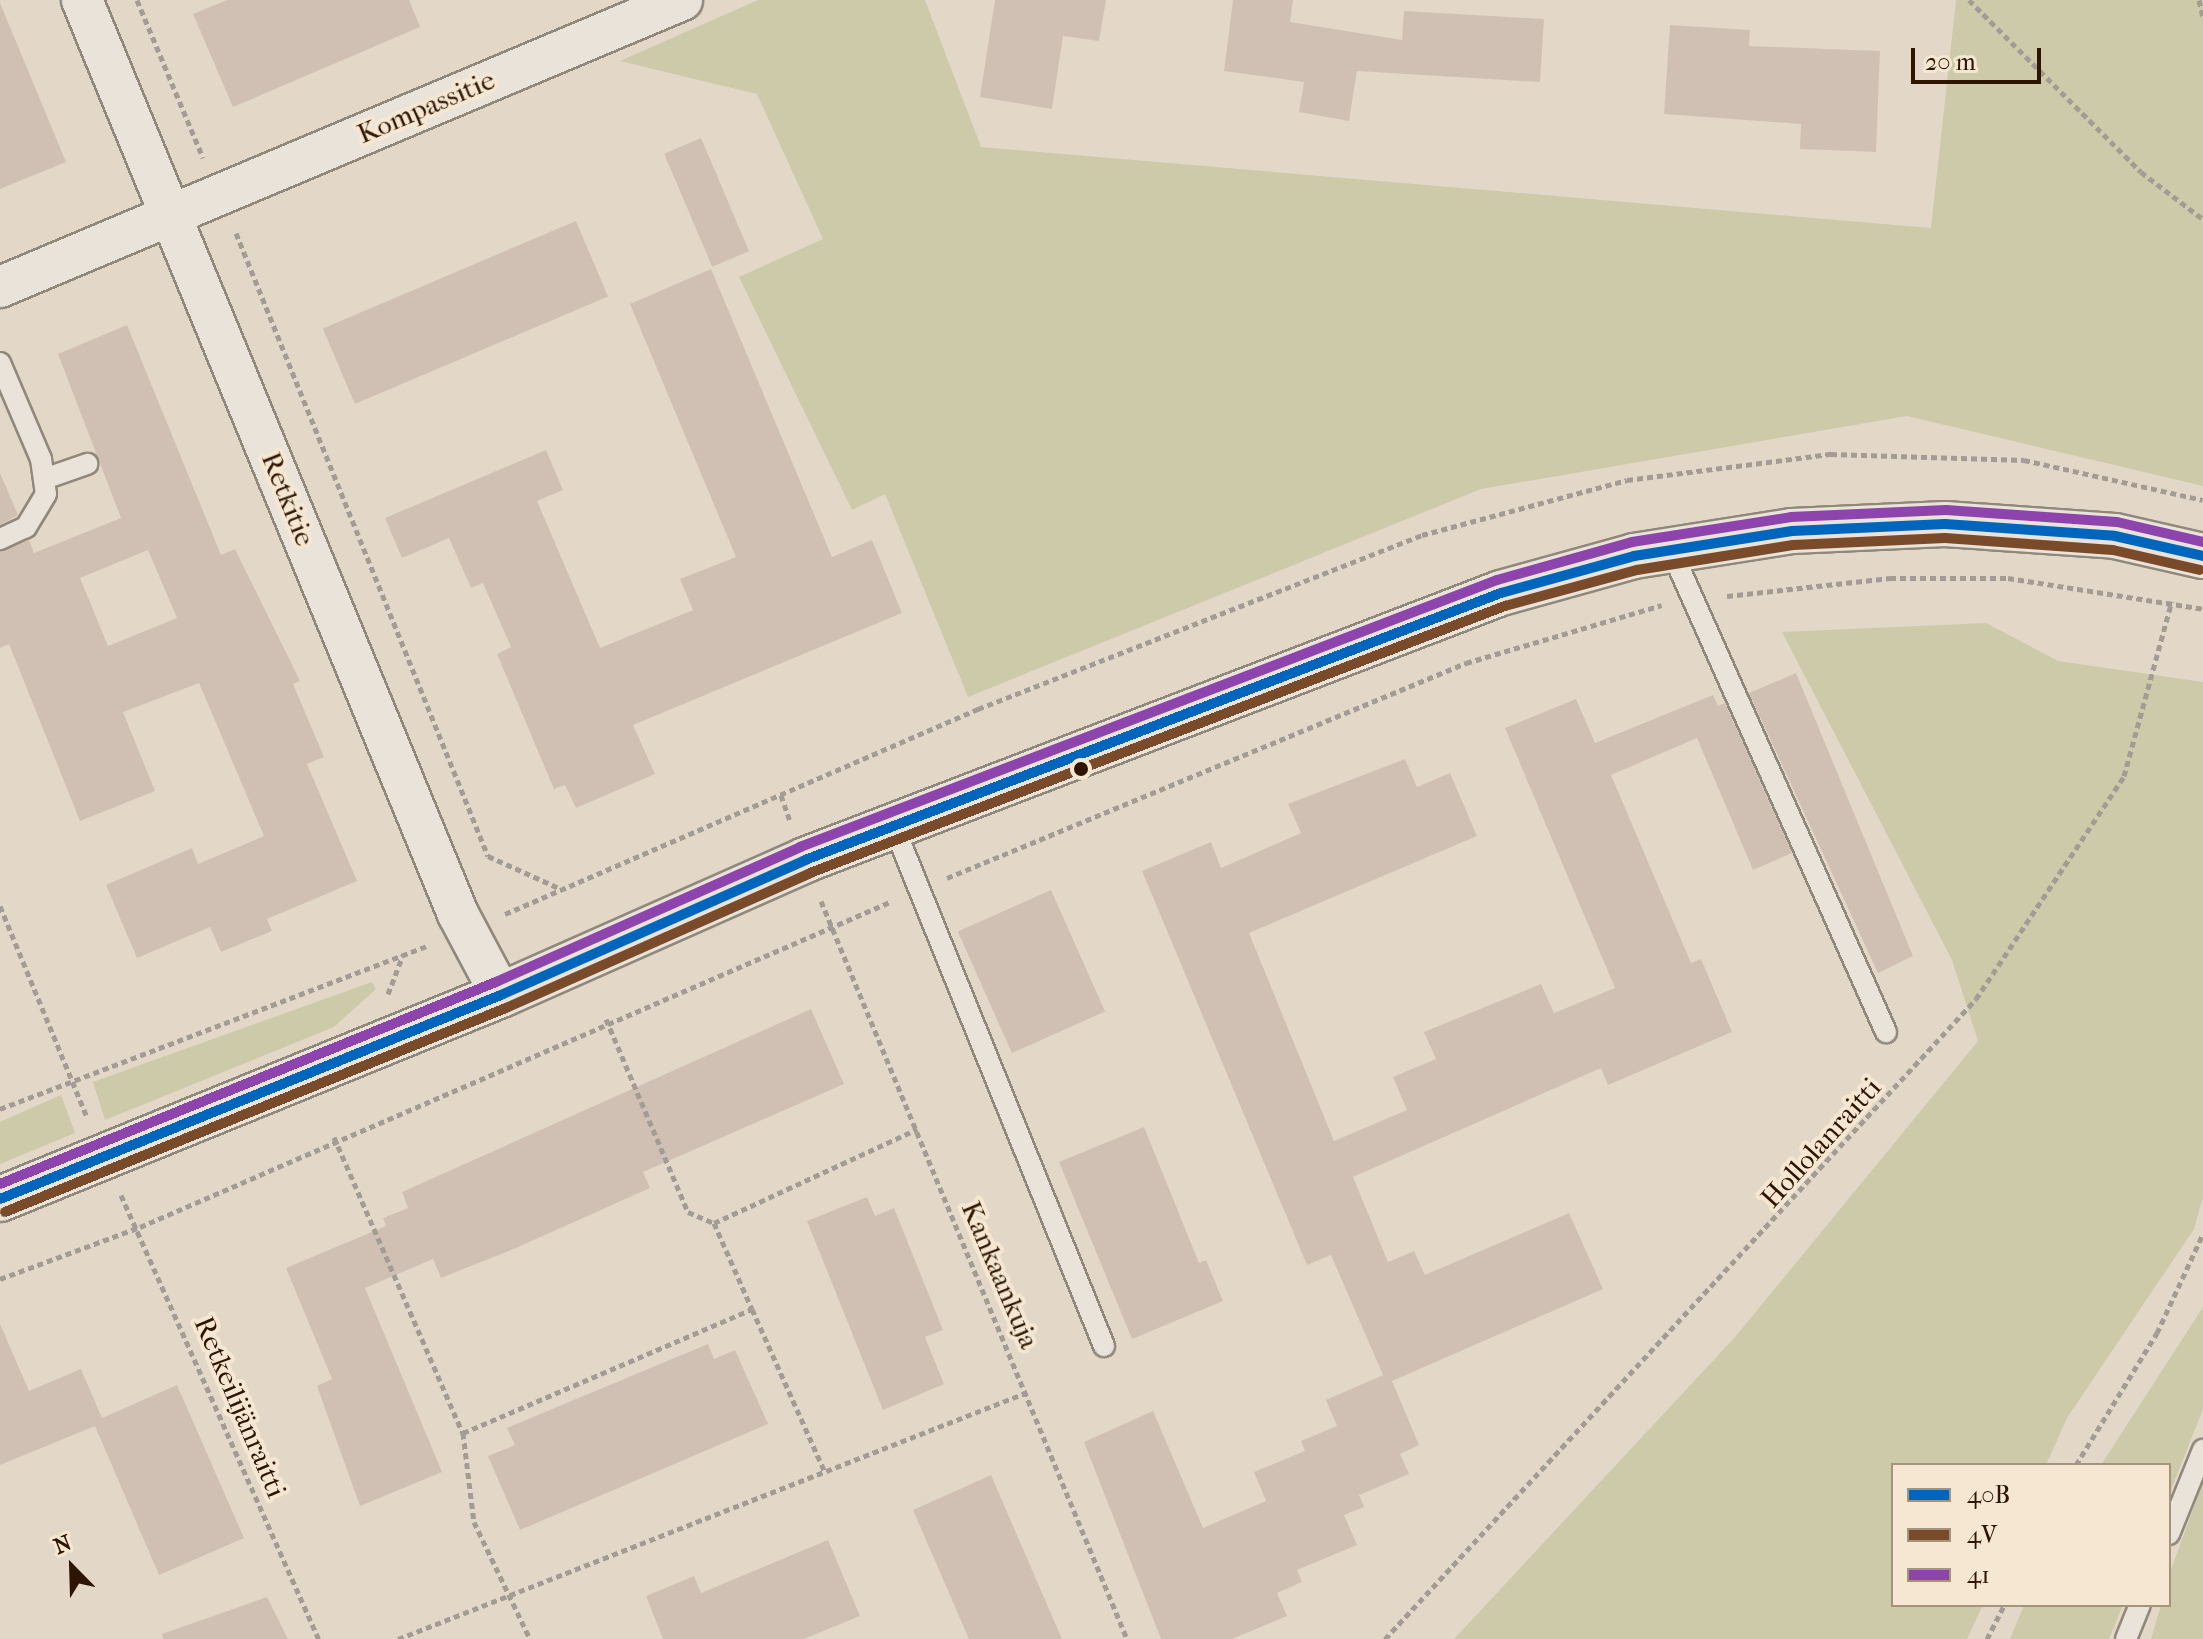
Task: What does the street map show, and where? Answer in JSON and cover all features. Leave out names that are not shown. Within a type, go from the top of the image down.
[{"type":"main road","points":[[0,1199],[501,995],[894,827],[1486,598],[1671,550],[1792,531],[1945,524],[2115,536],[2203,556]]},
{"type":"street","name":"Retkitie","points":[[82,0],[458,914],[501,995]]},
{"type":"street","name":"Kompassitie","points":[[0,287],[682,0]]},
{"type":"lane","points":[[0,363],[44,479],[46,494],[26,527],[0,539]]},
{"type":"lane","points":[[44,479],[87,464]]},
{"type":"lane","points":[[1671,550],[1886,1032]]},
{"type":"lane","points":[[894,827],[1104,1346]]},
{"type":"lane","points":[[2171,1529],[2203,1450]]},
{"type":"lane","points":[[2126,1639],[2139,1607]]},
{"type":"path","points":[[137,0],[488,856],[560,888]]},
{"type":"path","points":[[1969,0],[2141,172],[2203,219]]},
{"type":"path","points":[[2199,0],[2203,17]]},
{"type":"path","points":[[0,1279],[140,1227],[334,1137],[606,1019],[1466,663],[1693,600],[1890,578],[2008,578],[2172,601],[2203,609]]},
{"type":"path","name":"Hollolanraitti","points":[[1385,1639],[1976,999],[2124,776],[2172,601]]},
{"type":"path","points":[[0,906],[93,1129]]},
{"type":"path","name":"Kankaankuja","points":[[831,928],[1028,1392],[1127,1639]]},
{"type":"path","points":[[606,1019],[688,1212],[714,1223],[825,1472]]},
{"type":"path","points":[[714,1223],[917,1129]]},
{"type":"path","points":[[334,1137],[463,1433],[474,1522],[530,1639]]},
{"type":"path","name":"Retkeilijänraitti","points":[[120,1193],[140,1227],[319,1639]]},
{"type":"path","points":[[2077,1463],[2157,1333],[2203,1234]]},
{"type":"path","points":[[463,1433],[752,1309]]},
{"type":"path","points":[[398,1639],[1028,1392]]},
{"type":"path","points":[[1987,1639],[2003,1607]]},
{"type":"shaded area","points":[[758,0],[925,0],[981,147],[1931,228],[1956,0],[2203,0],[2203,486],[1907,416],[1481,489],[968,697],[885,494],[852,510],[739,277],[823,239],[757,94],[620,61]]},
{"type":"shaded area","points":[[1986,623],[2058,661],[2203,682],[2203,1197],[2194,1229],[2067,1418],[2047,1463],[1891,1463],[1891,1607],[1982,1607],[1967,1639],[1454,1639],[1736,1336],[1978,1041],[1952,960],[1782,632]]},
{"type":"shaded area","points":[[372,982],[376,989],[334,1027],[105,1120],[93,1082]]},
{"type":"shaded area","points":[[61,1095],[75,1133],[0,1164],[0,1122]]},
{"type":"shaded area","points":[[2203,1307],[2203,1409],[2171,1490],[2171,1463],[2102,1463]]},
{"type":"shaded area","points":[[2203,1482],[2203,1639],[2151,1639],[2160,1607],[2171,1607],[2171,1570]]},
{"type":"shaded area","points":[[2023,1607],[2122,1607],[2109,1639],[2010,1639]]},
{"type":"building","points":[[227,0],[409,0],[420,27],[233,107],[193,14]]},
{"type":"building","points":[[995,0],[1106,0],[1099,41],[1063,36],[1052,109],[980,97]]},
{"type":"building","points":[[1233,0],[1293,0],[1290,22],[1402,40],[1404,11],[1544,19],[1540,82],[1357,71],[1349,121],[1299,112],[1304,82],[1224,71]]},
{"type":"building","points":[[0,3],[66,162],[0,189]]},
{"type":"building","points":[[1670,25],[1750,30],[1749,46],[1880,51],[1876,152],[1800,149],[1801,124],[1664,114]]},
{"type":"building","points":[[701,138],[749,251],[712,267],[664,154]]},
{"type":"building","points":[[576,221],[608,296],[355,404],[323,328]]},
{"type":"building","points":[[711,269],[832,557],[872,540],[902,613],[633,725],[655,774],[576,808],[565,785],[554,789],[497,654],[511,647],[483,583],[471,588],[449,538],[402,558],[385,518],[546,450],[563,490],[537,501],[600,648],[693,610],[680,579],[736,557],[630,304]]},
{"type":"building","points":[[127,325],[221,555],[235,549],[300,681],[293,684],[324,757],[307,764],[357,881],[267,919],[272,931],[221,952],[210,927],[137,958],[106,885],[192,848],[198,864],[264,836],[199,683],[123,712],[155,791],[80,821],[9,644],[0,648],[0,552],[29,540],[34,553],[121,518],[58,354]],"holes":[[[148,550],[177,618],[108,646],[80,578]]]},
{"type":"building","points":[[0,473],[18,515],[0,525]]},
{"type":"building","points":[[1796,673],[1913,956],[1878,973],[1749,693]]},
{"type":"building","points":[[1713,695],[1718,706],[1725,703],[1792,853],[1753,870],[1697,738],[1611,775],[1691,963],[1701,959],[1732,1032],[1608,1085],[1601,1068],[1353,1177],[1388,1262],[1414,1251],[1425,1275],[1569,1213],[1603,1289],[1392,1381],[1419,1445],[1400,1454],[1409,1474],[1359,1495],[1364,1507],[1344,1515],[1357,1545],[1297,1570],[1302,1582],[1277,1593],[1287,1616],[1232,1639],[1161,1639],[1084,1442],[1153,1411],[1203,1528],[1266,1501],[1254,1472],[1305,1451],[1301,1441],[1337,1426],[1326,1400],[1383,1375],[1331,1255],[1307,1265],[1142,871],[1211,842],[1221,868],[1301,833],[1288,804],[1405,759],[1417,787],[1450,773],[1477,836],[1249,933],[1334,1141],[1407,1110],[1393,1077],[1436,1059],[1424,1032],[1541,984],[1554,1013],[1615,988],[1505,728],[1576,699],[1595,743]]},
{"type":"building","points":[[1051,890],[1105,1012],[1012,1053],[958,931]]},
{"type":"building","points":[[811,1009],[844,1084],[643,1172],[650,1188],[516,1248],[441,1278],[433,1259],[365,1288],[442,1472],[360,1506],[317,1386],[332,1379],[286,1268],[386,1226],[383,1218],[408,1208],[402,1192]]},
{"type":"building","points":[[1144,1127],[1199,1263],[1206,1260],[1223,1301],[1132,1339],[1059,1162]]},
{"type":"building","points":[[867,1197],[875,1216],[894,1208],[943,1330],[925,1337],[944,1384],[883,1410],[807,1221]]},
{"type":"building","points":[[0,1324],[29,1391],[81,1369],[102,1418],[177,1385],[244,1538],[159,1575],[95,1426],[0,1465]]},
{"type":"building","points":[[708,1344],[714,1359],[735,1350],[768,1424],[520,1530],[488,1456],[515,1445],[507,1428]]},
{"type":"building","points":[[991,1475],[1062,1639],[969,1639],[913,1510]]},
{"type":"building","points":[[828,1540],[860,1616],[804,1639],[663,1639],[646,1596],[694,1576],[701,1593]]},
{"type":"building","points":[[267,1597],[288,1639],[163,1639],[162,1634]]},
{"type":"transit line","name":"41","points":[[0,1184],[496,982],[800,847],[1497,580],[1632,542],[1791,517],[1946,510],[2117,522],[2203,542]]},
{"type":"transit line","name":"40B","points":[[0,1199],[501,995],[805,860],[1501,593],[1634,556],[1792,531],[1945,524],[2115,536],[2203,556]]},
{"type":"transit line","name":"4V","points":[[5,1212],[506,1008],[810,873],[1505,606],[1637,570],[1793,545],[1945,538],[2113,550],[2200,570]]}]
